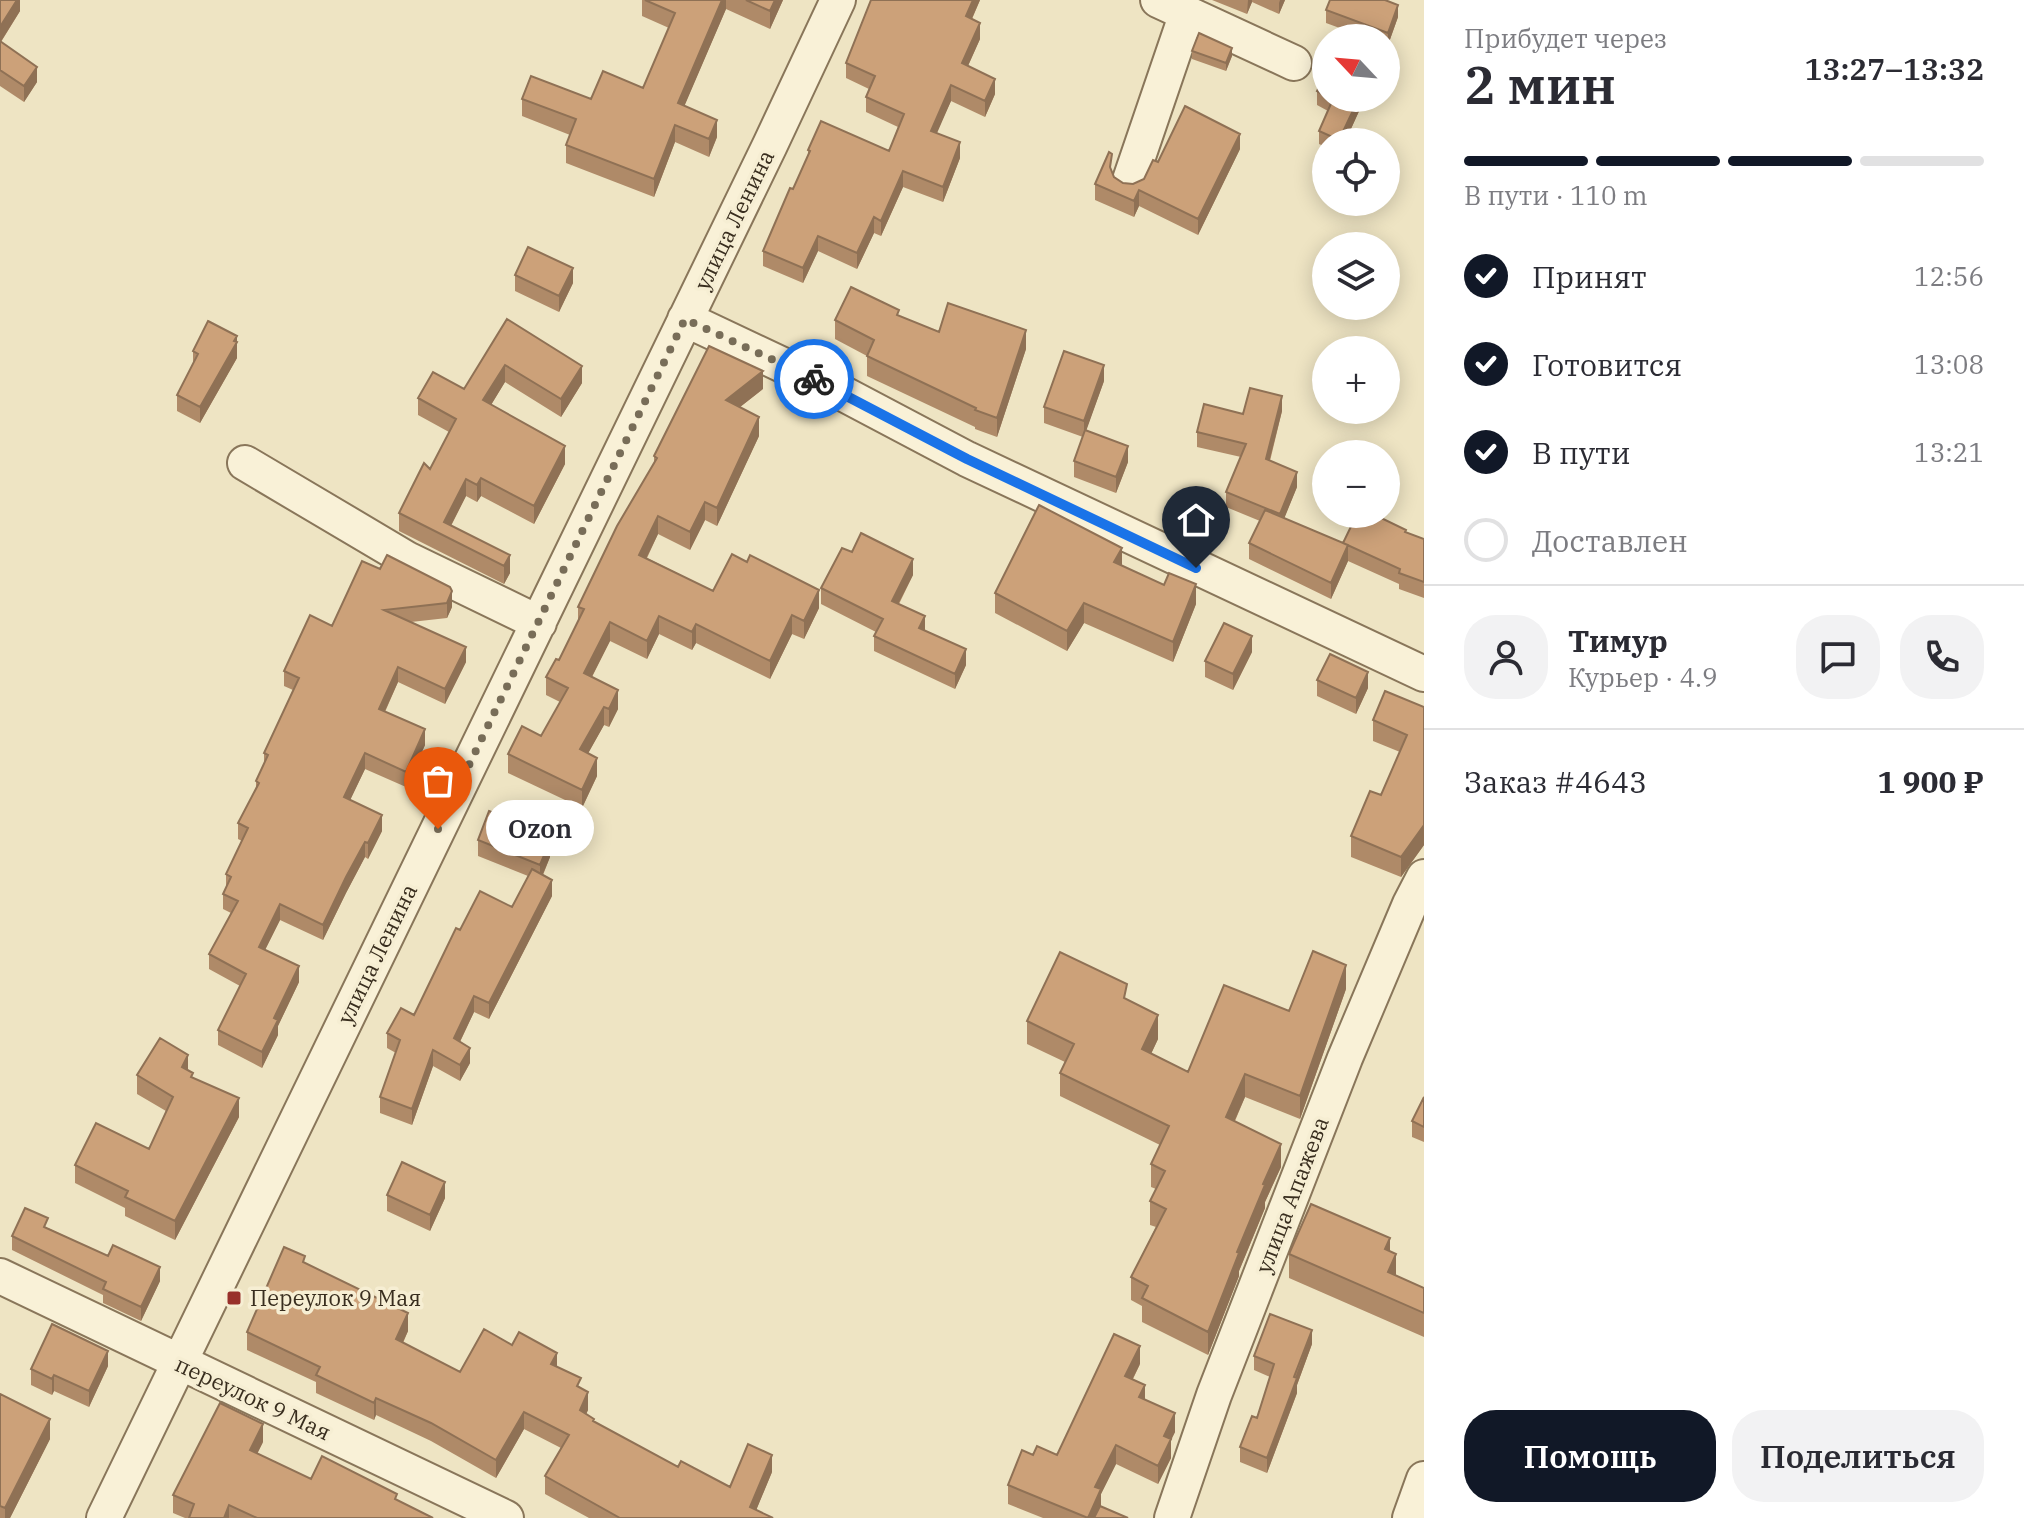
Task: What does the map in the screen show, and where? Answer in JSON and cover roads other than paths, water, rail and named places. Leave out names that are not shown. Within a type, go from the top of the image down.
[{"type":"street","name":"улица Ленина","points":[[104,1518],[838,0]]},
{"type":"street","points":[[1130,180],[1172,7],[1294,63]]},
{"type":"street","points":[[685,319],[844,394],[967,459],[1424,674]]},
{"type":"street","points":[[245,463],[407,559],[539,623]]},
{"type":"street","name":"улица Апажева","points":[[1172,1518],[1214,1395],[1345,1058],[1424,877]]},
{"type":"street","name":"переулок 9 Мая","points":[[0,1276],[506,1518]]},
{"type":"street","points":[[1410,1518],[1424,1479]]},
{"type":"place","name":"Ozon","points":[[438,829]]},
{"type":"place","name":"Переулок 9 Мая","points":[[234,1298]]}]
